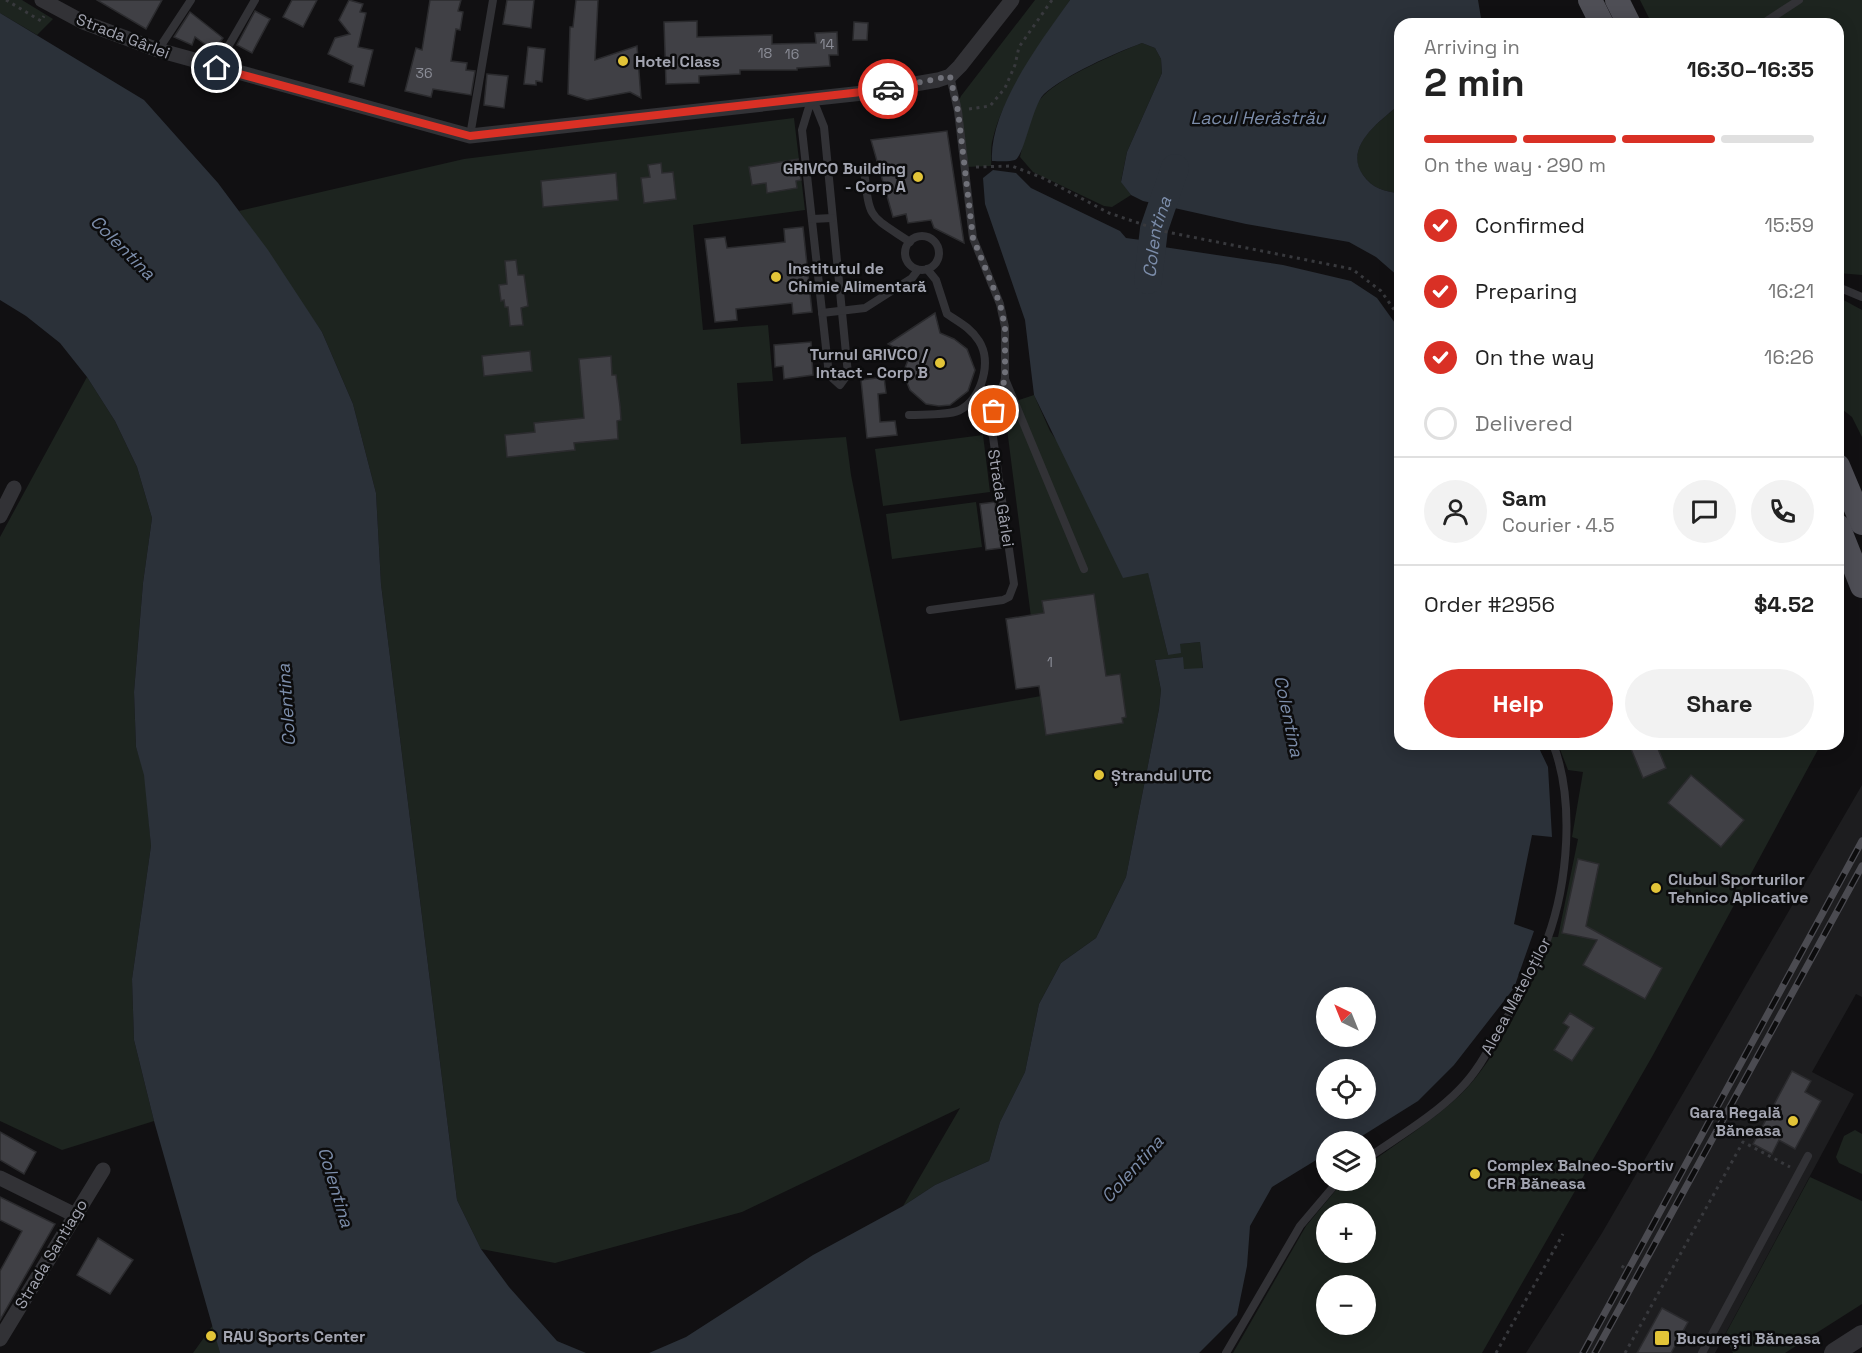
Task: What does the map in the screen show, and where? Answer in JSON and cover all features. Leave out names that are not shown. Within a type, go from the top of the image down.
[{"type":"main road","points":[[1590,0],[1599,18]]},
{"type":"main road","points":[[1617,0],[1626,18]]},
{"type":"main road","points":[[1844,480],[1862,523]]},
{"type":"main road","points":[[1844,541],[1862,586]]},
{"type":"street","name":"Strada Gârlei","points":[[42,0],[83,22],[158,50],[470,136],[863,93],[950,76]]},
{"type":"street","points":[[950,76],[1012,0]]},
{"type":"street","points":[[0,516],[14,488]]},
{"type":"street","name":"Strada Santiago","points":[[0,1339],[103,1170]]},
{"type":"street","points":[[0,1178],[75,1215]]},
{"type":"street","points":[[1834,1353],[1862,1335]]},
{"type":"lane","points":[[158,50],[191,0]]},
{"type":"lane","points":[[217,68],[255,0]]},
{"type":"lane","points":[[470,136],[493,0]]},
{"type":"lane","points":[[1771,18],[1799,0]]},
{"type":"lane","name":"Strada Gârlei","points":[[930,610],[1003,600],[1013,590],[991,423],[1005,379],[1005,327],[1000,304],[973,238],[958,111],[950,76]]},
{"type":"lane","points":[[812,97],[824,127],[842,312],[848,374],[840,385],[829,375],[802,130],[812,97]]},
{"type":"lane","points":[[864,170],[869,210],[873,217],[910,242]]},
{"type":"lane","points":[[812,219],[832,218]]},
{"type":"lane","points":[[822,314],[865,308],[938,259],[936,244],[924,237],[910,242]]},
{"type":"lane","points":[[909,415],[958,411],[977,392],[985,364],[980,342],[969,329],[947,315],[936,280],[906,258],[910,242]]},
{"type":"lane","points":[[1844,290],[1862,297]]},
{"type":"lane","points":[[1005,379],[1084,568]]},
{"type":"lane","name":"Aleea Mateloților","points":[[1376,1152],[1447,1100],[1468,1080],[1486,1054],[1546,943],[1554,915],[1567,836],[1565,782],[1555,750]]},
{"type":"lane","points":[[1707,1352],[1808,1156]]},
{"type":"lane","points":[[1226,1353],[1300,1226],[1330,1191]]},
{"type":"path","points":[[6,0],[41,21]]},
{"type":"path","points":[[958,111],[990,105],[998,97],[1005,88],[1015,65],[1018,47],[1052,0]]},
{"type":"path","points":[[965,167],[1012,166],[1043,178],[1110,213],[1154,229],[1352,269],[1381,291],[1394,309]]},
{"type":"path","points":[[1624,1353],[1743,1142],[1799,1172]]},
{"type":"path","points":[[1496,1353],[1563,1234]]},
{"type":"path","points":[[1622,1268],[1626,1262]]},
{"type":"shaded area","points":[[0,0],[22,0],[53,19],[37,35],[0,13]]},
{"type":"shaded area","points":[[1035,0],[1070,0],[1015,84],[998,120],[992,141],[991,166],[965,167],[957,105],[961,96]]},
{"type":"shaded area","points":[[1640,0],[1862,0],[1862,275],[1844,274],[1844,18],[1649,18]]},
{"type":"shaded area","points":[[1142,43],[1155,48],[1161,59],[1162,73],[1127,152],[1121,181],[1131,195],[1112,207],[1104,206],[1033,172],[1020,157],[1031,117],[1043,96],[1063,81],[1104,59]]},
{"type":"shaded area","points":[[1394,109],[1394,192],[1370,183],[1358,165],[1361,145],[1366,136]]},
{"type":"shaded area","points":[[794,118],[805,210],[693,225],[703,330],[768,325],[773,381],[737,383],[741,444],[846,437],[851,475],[900,721],[1041,696],[1004,405],[1034,395],[1050,431],[1148,572],[1168,655],[1180,644],[1200,642],[1203,669],[1183,669],[1183,657],[1155,660],[1161,690],[1159,709],[1126,877],[1096,938],[1061,963],[1039,1004],[1025,1072],[1000,1122],[989,1161],[935,1185],[903,1206],[960,1108],[742,1212],[555,1263],[481,1249],[457,1200],[381,584],[376,493],[353,404],[322,332],[239,211],[464,159]]},
{"type":"shaded area","points":[[1844,300],[1862,310],[1862,437],[1852,417],[1844,411]]},
{"type":"shaded area","points":[[87,377],[115,421],[137,467],[152,518],[143,583],[134,692],[136,747],[145,775],[151,846],[132,979],[134,1040],[154,1121],[62,1150],[0,1121],[0,537]]},
{"type":"shaded area","points":[[983,435],[990,492],[883,506],[875,449]]},
{"type":"shaded area","points":[[976,502],[982,547],[892,559],[886,514]]},
{"type":"shaded area","points":[[1560,750],[1818,750],[1653,1055],[1482,1353],[1233,1353],[1306,1226],[1316,1214],[1316,1263],[1376,1263],[1376,1203],[1325,1203],[1335,1191],[1376,1191],[1376,1159],[1449,1105],[1474,1080],[1487,1062],[1523,999],[1552,937],[1558,937],[1578,839],[1572,837],[1583,772],[1568,770]]},
{"type":"shaded area","points":[[1862,785],[1862,997],[1856,994],[1812,1072],[1854,1094],[1715,1353],[1526,1353],[1602,1233]]},
{"type":"shaded area","points":[[1855,1130],[1862,1134],[1862,1174],[1839,1163],[1836,1157],[1844,1136]]},
{"type":"shaded area","points":[[1810,1177],[1862,1201],[1862,1304],[1785,1353],[1733,1353],[1725,1335]]},
{"type":"shaded area","name":"RAU Sports Center","points":[[213,1325],[220,1353],[193,1353]]},
{"type":"water","name":"Lacul Herăstrău","points":[[1070,0],[1478,0],[1481,18],[1394,18],[1394,109],[1366,136],[1358,154],[1358,165],[1370,183],[1394,192],[1394,273],[1376,257],[1349,242],[1246,224],[1143,201],[1131,195],[1121,182],[1127,152],[1162,73],[1161,59],[1155,48],[1142,43],[1077,72],[1044,94],[1018,157],[1013,161],[992,161],[993,141],[999,120],[1019,76]]},
{"type":"water","points":[[0,13],[144,100],[218,183],[268,250],[322,332],[353,404],[376,493],[381,584],[457,1200],[481,1249],[509,1287],[557,1341],[586,1353],[220,1353],[154,1121],[134,1040],[132,979],[151,846],[144,775],[136,747],[134,692],[143,583],[152,518],[137,467],[115,421],[87,377],[60,343],[26,316],[0,300]]},
{"type":"water","points":[[993,170],[1016,173],[1031,188],[1120,231],[1126,238],[1156,242],[1157,246],[1283,265],[1351,281],[1377,298],[1394,322],[1394,750],[1540,750],[1548,767],[1552,837],[1532,835],[1514,924],[1534,931],[1514,988],[1454,1065],[1418,1101],[1370,1131],[1316,1131],[1316,1160],[1272,1187],[1250,1226],[1247,1266],[1237,1315],[1199,1353],[649,1353],[686,1337],[813,1255],[903,1206],[935,1185],[989,1161],[1000,1122],[1025,1072],[1039,1004],[1061,963],[1096,938],[1126,877],[1159,709],[1161,690],[1155,660],[1183,657],[1184,669],[1203,668],[1200,642],[1180,644],[1181,653],[1168,655],[1148,573],[1123,578],[1034,395],[1025,320],[985,204],[983,178]]},
{"type":"building","points":[[97,0],[162,0],[146,29]]},
{"type":"building","points":[[292,0],[317,0],[303,27],[283,17]]},
{"type":"building","points":[[349,0],[363,4],[360,12],[366,13],[358,47],[373,50],[364,86],[349,82],[353,66],[328,54],[335,38],[350,34],[339,20]]},
{"type":"building","points":[[430,0],[461,0],[458,11],[463,12],[460,30],[456,29],[451,61],[467,63],[466,70],[475,71],[471,95],[433,89],[431,97],[405,91],[416,48],[422,50]]},
{"type":"building","points":[[507,0],[534,0],[531,28],[503,24]]},
{"type":"building","name":"Hotel Class","points":[[576,0],[598,0],[595,60],[637,46],[641,98],[630,92],[587,100],[568,94],[570,27],[573,27]]},
{"type":"building","points":[[255,11],[270,19],[252,53],[237,45]]},
{"type":"building","points":[[190,12],[223,38],[213,50],[195,37],[192,45],[174,37]]},
{"type":"building","points":[[697,21],[697,37],[772,35],[772,44],[816,43],[815,33],[837,32],[838,55],[829,55],[830,66],[797,68],[797,70],[740,70],[740,74],[699,76],[699,83],[666,84],[664,22]]},
{"type":"building","points":[[854,22],[868,23],[867,40],[853,40]]},
{"type":"building","points":[[528,47],[545,49],[542,82],[536,81],[536,85],[524,84]]},
{"type":"building","points":[[487,74],[508,76],[504,108],[484,105]]},
{"type":"building","name":"GRIVCO Building - Corp A","points":[[947,131],[964,243],[934,228],[931,220],[908,223],[906,214],[893,217],[871,140]]},
{"type":"building","points":[[798,159],[801,180],[796,181],[797,188],[767,193],[766,183],[752,185],[749,167]]},
{"type":"building","points":[[661,163],[662,173],[673,172],[676,199],[644,203],[641,178],[650,177],[648,165]]},
{"type":"building","points":[[616,173],[618,200],[543,207],[541,181]]},
{"type":"building","name":"Institutul de Chimie Alimentară","points":[[803,227],[812,312],[793,314],[792,303],[736,309],[737,320],[715,322],[705,239],[725,237],[727,248],[785,242],[784,229]]},
{"type":"building","points":[[516,260],[518,275],[524,275],[528,306],[521,308],[523,325],[510,326],[508,307],[505,307],[504,300],[501,301],[499,285],[507,284],[505,261]]},
{"type":"building","name":"Turnul GRIVCO / Intact - Corp B","points":[[935,313],[940,333],[954,339],[967,349],[975,370],[968,391],[950,405],[926,404],[910,390],[903,373],[910,355],[888,344]]},
{"type":"building","points":[[811,342],[813,375],[784,379],[783,366],[775,367],[774,345]]},
{"type":"building","points":[[530,351],[532,371],[484,376],[482,356]]},
{"type":"building","points":[[611,356],[612,375],[616,375],[620,406],[621,420],[617,421],[618,439],[574,443],[575,450],[507,457],[505,435],[535,432],[534,423],[584,418],[579,359]]},
{"type":"building","points":[[884,377],[886,393],[878,394],[880,422],[895,421],[897,435],[867,438],[861,380]]},
{"type":"building","points":[[995,502],[1001,548],[986,550],[980,504]]},
{"type":"building","points":[[1094,594],[1106,676],[1120,674],[1126,717],[1122,718],[1123,723],[1046,735],[1039,686],[1016,689],[1006,619],[1044,613],[1042,601]]},
{"type":"building","points":[[1631,750],[1658,750],[1666,768],[1643,778]]},
{"type":"building","points":[[1691,775],[1744,820],[1721,847],[1668,803]]},
{"type":"building","points":[[1578,859],[1599,864],[1586,926],[1662,968],[1645,999],[1583,965],[1597,940],[1562,933]]},
{"type":"building","points":[[1570,1013],[1594,1028],[1572,1061],[1554,1050],[1569,1027],[1563,1023]]},
{"type":"building","name":"Gara Regală Băneasa","points":[[1792,1071],[1811,1081],[1805,1092],[1821,1101],[1795,1149],[1779,1140],[1772,1154],[1753,1144]]},
{"type":"building","points":[[0,1132],[36,1152],[24,1174],[0,1160]]},
{"type":"building","points":[[0,1197],[55,1224],[0,1320],[0,1271],[22,1231],[0,1220]]},
{"type":"building","points":[[98,1238],[133,1260],[110,1294],[77,1275]]},
{"type":"building","name":"București Băneasa","points":[[1662,1308],[1688,1322],[1671,1353],[1637,1353]]},
{"type":"waterway","name":"Colentina","points":[[1148,280],[1154,229],[1175,168]]},
{"type":"railway","points":[[1583,1353],[1862,841]]},
{"type":"railway","points":[[1595,1353],[1862,866]]},
{"type":"way so far","points":[[888,89],[950,76],[958,111],[973,238],[1000,304],[1005,327],[1005,379],[994,411]]},
{"type":"place","name":"Hotel Class","points":[[623,61]]},
{"type":"place","name":"GRIVCO Building - Corp A","points":[[918,177]]},
{"type":"place","name":"Institutul de Chimie Alimentară","points":[[776,277]]},
{"type":"place","name":"Turnul GRIVCO / Intact - Corp B","points":[[940,363]]},
{"type":"place","name":"Ștrandul UTC","points":[[1099,775]]},
{"type":"place","name":"Clubul Sporturilor Tehnico Aplicative","points":[[1656,888]]},
{"type":"place","name":"Gara Regală Băneasa","points":[[1793,1121]]},
{"type":"place","name":"Complex Balneo-Sportiv CFR Băneasa","points":[[1475,1174]]},
{"type":"place","name":"RAU Sports Center","points":[[211,1336]]},
{"type":"place","name":"București Băneasa","points":[[1662,1338]]},
{"type":"route","points":[[217,68],[470,136],[888,89]]}]
